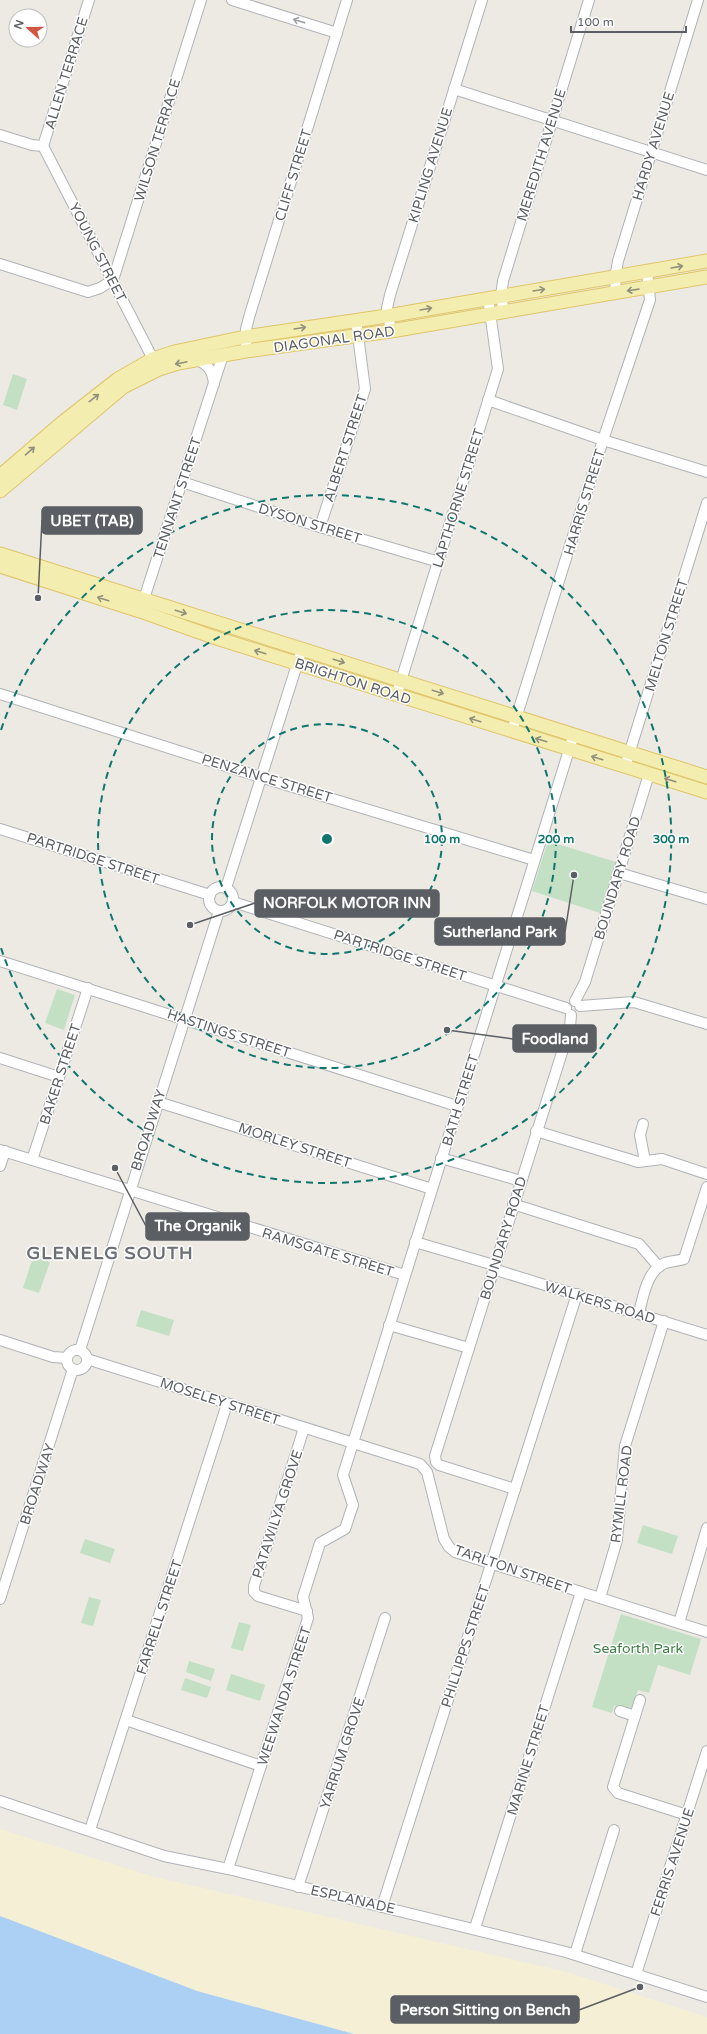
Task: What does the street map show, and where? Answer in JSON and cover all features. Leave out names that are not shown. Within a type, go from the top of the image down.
[{"type":"main road","name":"DIAGONAL ROAD","points":[[0,476],[63,422],[118,379],[153,359],[174,352],[262,334],[387,316],[707,261]]},
{"type":"main road","name":"DIAGONAL ROAD","points":[[0,491],[123,387],[159,369],[246,351],[391,331],[650,288],[707,277]]},
{"type":"main road","name":"BRIGHTON ROAD","points":[[0,554],[142,606],[213,637],[707,792]]},
{"type":"main road","name":"BRIGHTON ROAD","points":[[0,566],[302,649],[707,777]]},
{"type":"street","name":"ALLEN TERRACE","points":[[43,146],[89,0]]},
{"type":"street","name":"WILSON TERRACE","points":[[113,280],[200,0]]},
{"type":"street","points":[[232,0],[337,33]]},
{"type":"street","name":"CLIFF STREET","points":[[246,351],[245,337],[250,314],[347,0]]},
{"type":"street","name":"KIPLING AVENUE","points":[[391,331],[387,316],[390,295],[482,0]]},
{"type":"street","name":"MEREDITH AVENUE","points":[[498,313],[495,297],[503,281],[589,0]]},
{"type":"street","name":"HARDY AVENUE","points":[[616,293],[614,278],[618,261],[698,0]]},
{"type":"street","points":[[454,89],[707,170]]},
{"type":"street","points":[[0,135],[32,145],[43,146]]},
{"type":"street","name":"YOUNG STREET","points":[[43,146],[153,359]]},
{"type":"street","points":[[0,264],[88,292],[100,288],[113,280]]},
{"type":"street","name":"HARRIS STREET","points":[[512,731],[603,440],[650,300],[650,288],[646,272]]},
{"type":"street","name":"LAPTHORNE STREET","points":[[396,695],[439,562],[498,369],[498,313]]},
{"type":"street","points":[[250,314],[252,328],[262,334]]},
{"type":"street","name":"ALBERT STREET","points":[[320,527],[365,389],[356,320]]},
{"type":"street","name":"TENNANT STREET","points":[[142,606],[223,355]]},
{"type":"street","points":[[197,360],[207,365],[213,375],[214,384]]},
{"type":"street","points":[[488,400],[603,440],[707,472]]},
{"type":"street","name":"DYSON STREET","points":[[182,482],[320,527],[439,562]]},
{"type":"street","name":"MELTON STREET","points":[[625,766],[707,503]]},
{"type":"street","points":[[226,888],[260,777],[302,649]]},
{"type":"street","name":"PENZANCE STREET","points":[[0,694],[260,777],[534,860]]},
{"type":"street","name":"BATH STREET","points":[[352,1443],[574,734]]},
{"type":"street","name":"BOUNDARY ROAD","points":[[515,1489],[439,1465],[436,1462],[435,1456],[513,1204],[570,1027],[569,1011],[578,1013],[578,1004],[649,774]]},
{"type":"street","name":"PARTRIDGE STREET","points":[[0,829],[210,896]]},
{"type":"street","points":[[619,873],[707,900]]},
{"type":"street","points":[[218,888],[226,888],[232,893],[233,902],[229,908],[219,911],[212,907],[210,896],[218,888]]},
{"type":"street","name":"PARTRIDGE STREET","points":[[233,902],[495,985],[569,1011]]},
{"type":"street","name":"BROADWAY","points":[[80,1350],[219,911]]},
{"type":"street","name":"HASTINGS STREET","points":[[0,961],[457,1106]]},
{"type":"street","name":"BOUNDARY ROAD","points":[[585,982],[587,999],[593,1005]]},
{"type":"street","name":"BAKER STREET","points":[[32,1160],[88,988]]},
{"type":"street","points":[[578,1004],[593,1005],[634,1002],[707,1024]]},
{"type":"street","points":[[0,1058],[59,1076]]},
{"type":"street","name":"MORLEY STREET","points":[[158,1102],[432,1189]]},
{"type":"street","points":[[643,1124],[640,1135],[645,1161]]},
{"type":"street","points":[[536,1131],[638,1162],[662,1159],[707,1174]]},
{"type":"street","points":[[0,1166],[2,1150]]},
{"type":"street","name":"RAMSGATE STREET","points":[[2,1150],[405,1275]]},
{"type":"street","points":[[441,1158],[521,1182]]},
{"type":"street","points":[[638,1313],[648,1281],[659,1267],[664,1264],[684,1259],[707,1187]]},
{"type":"street","points":[[513,1204],[639,1244],[659,1267]]},
{"type":"street","name":"WALKERS ROAD","points":[[415,1242],[707,1335]]},
{"type":"street","name":"PHILLIPPS STREET","points":[[382,1907],[577,1294]]},
{"type":"street","name":"RYMILL ROAD","points":[[600,1598],[617,1540],[626,1446],[664,1321]]},
{"type":"street","points":[[389,1325],[469,1348]]},
{"type":"street","points":[[0,1340],[53,1357],[67,1358]]},
{"type":"street","points":[[80,1350],[85,1354],[86,1359],[82,1368],[73,1369],[68,1363],[67,1358],[70,1352],[80,1350]]},
{"type":"street","name":"MOSELEY STREET","points":[[86,1359],[352,1443]]},
{"type":"street","name":"BROADWAY","points":[[0,1599],[73,1369]]},
{"type":"street","name":"FARRELL STREET","points":[[90,1830],[227,1404]]},
{"type":"street","name":"PATAWILYA GROVE","points":[[304,1428],[254,1586],[254,1592],[258,1596],[307,1611]]},
{"type":"street","name":"TARLTON STREET","points":[[352,1443],[424,1467],[427,1472],[444,1539],[449,1547],[455,1552],[707,1632]]},
{"type":"street","name":"WEEWANDA STREET","points":[[228,1869],[308,1618],[303,1598],[320,1543],[345,1529],[353,1505],[343,1475],[352,1443]]},
{"type":"street","points":[[678,1623],[707,1528]]},
{"type":"street","name":"MARINE STREET","points":[[475,1928],[581,1592]]},
{"type":"street","name":"YARRUM GROVE","points":[[298,1887],[385,1618]]},
{"type":"street","points":[[640,1700],[612,1787],[618,1793],[687,1814]]},
{"type":"street","points":[[620,1711],[635,1716]]},
{"type":"street","points":[[126,1720],[261,1766]]},
{"type":"street","name":"FERRIS AVENUE","points":[[636,1974],[707,1751]]},
{"type":"street","name":"ESPLANADE","points":[[0,1801],[164,1856],[228,1869],[298,1887],[475,1928],[575,1954],[707,1997]]},
{"type":"street","points":[[575,1954],[614,1830]]},
{"type":"green space","points":[[13,374],[27,379],[17,410],[3,405]]},
{"type":"green space","points":[[548,841],[616,862],[600,913],[532,891]]},
{"type":"green space","points":[[57,989],[75,995],[64,1030],[45,1023]]},
{"type":"green space","points":[[33,1257],[50,1262],[39,1293],[23,1288]]},
{"type":"green space","points":[[141,1310],[174,1320],[169,1336],[136,1326]]},
{"type":"green space","points":[[643,1525],[678,1536],[672,1554],[637,1543]]},
{"type":"green space","points":[[85,1539],[115,1549],[110,1563],[80,1553]]},
{"type":"green space","points":[[89,1597],[101,1600],[93,1626],[81,1623]]},
{"type":"green space","name":"Seaforth Park","points":[[621,1614],[701,1639],[690,1675],[658,1665],[649,1693],[638,1690],[631,1711],[614,1706],[612,1713],[592,1707]]},
{"type":"green space","points":[[239,1622],[251,1625],[243,1651],[231,1648]]},
{"type":"green space","points":[[189,1661],[215,1669],[211,1681],[186,1672]]},
{"type":"green space","points":[[231,1674],[265,1685],[260,1701],[226,1690]]},
{"type":"green space","points":[[185,1678],[211,1687],[207,1698],[181,1690]]},
{"type":"sand","points":[[0,1829],[151,1876],[567,1972],[707,2017],[707,2034],[354,2034],[197,1991],[0,1916]]},
{"type":"water","points":[[0,1916],[197,1991],[354,2034],[0,2034]]},
{"type":"place","name":"UBET (TAB)","points":[[38,598]]},
{"type":"place","name":"Sutherland Park","points":[[574,875]]},
{"type":"place","name":"NORFOLK MOTOR INN","points":[[190,925]]},
{"type":"place","name":"Foodland","points":[[447,1030]]},
{"type":"place","name":"The Organik","points":[[115,1168]]},
{"type":"place","name":"Person Sitting on Bench","points":[[640,1987]]},
{"type":"district","name":"GLENELG SOUTH","points":[[110,1253]]}]
